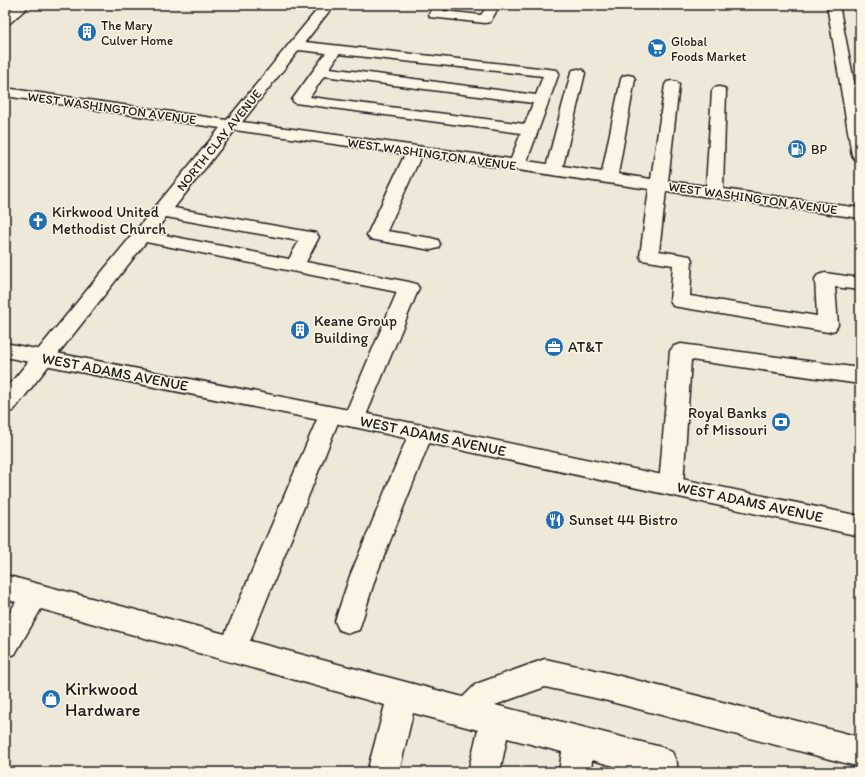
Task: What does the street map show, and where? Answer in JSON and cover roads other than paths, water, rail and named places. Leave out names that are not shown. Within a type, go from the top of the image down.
[{"type":"street","points":[[5,20],[24,5]]},
{"type":"street","name":"NORTH CLAY AVENUE","points":[[5,405],[328,5]]},
{"type":"street","points":[[441,5],[435,14],[485,19],[494,5]]},
{"type":"street","points":[[833,5],[855,104],[860,155]]},
{"type":"street","points":[[295,45],[552,73],[517,166]]},
{"type":"street","points":[[336,49],[300,100],[530,130]]},
{"type":"street","points":[[320,71],[542,100]]},
{"type":"street","points":[[554,171],[578,73]]},
{"type":"street","points":[[609,178],[628,79]]},
{"type":"street","points":[[672,85],[660,186],[649,256],[683,260],[680,301],[828,325],[825,279],[860,284]]},
{"type":"street","points":[[714,193],[719,91]]},
{"type":"street","name":"WEST WASHINGTON AVENUE","points":[[5,92],[517,166],[860,212]]},
{"type":"street","points":[[415,151],[376,235],[431,244]]},
{"type":"street","points":[[162,211],[310,236],[295,264]]},
{"type":"street","points":[[142,236],[295,264],[409,288],[270,556],[233,649]]},
{"type":"street","name":"WEST ADAMS AVENUE","points":[[5,350],[421,433],[860,526]]},
{"type":"street","points":[[671,485],[682,352],[860,376]]},
{"type":"street","points":[[349,621],[363,576],[421,433]]},
{"type":"street","points":[[5,587],[402,696],[662,762],[661,772]]},
{"type":"street","points":[[5,645],[35,595]]},
{"type":"street","points":[[484,772],[482,716],[486,694],[545,673],[611,688],[860,752]]},
{"type":"street","points":[[383,772],[402,696]]},
{"type":"street","points":[[575,772],[579,741]]},
{"type":"place","name":"The Mary Culver Home","points":[[87,32]]},
{"type":"place","name":"Global Foods Market","points":[[657,48]]},
{"type":"place","name":"BP","points":[[797,149]]},
{"type":"place","name":"Kirkwood United Methodist Church","points":[[38,221]]},
{"type":"place","name":"Keane Group Building","points":[[300,330]]},
{"type":"place","name":"AT&T","points":[[554,347]]},
{"type":"place","name":"Royal Banks of Missouri","points":[[781,422]]},
{"type":"place","name":"Sunset 44 Bistro","points":[[555,520]]},
{"type":"place","name":"Kirkwood Hardware","points":[[51,699]]}]
